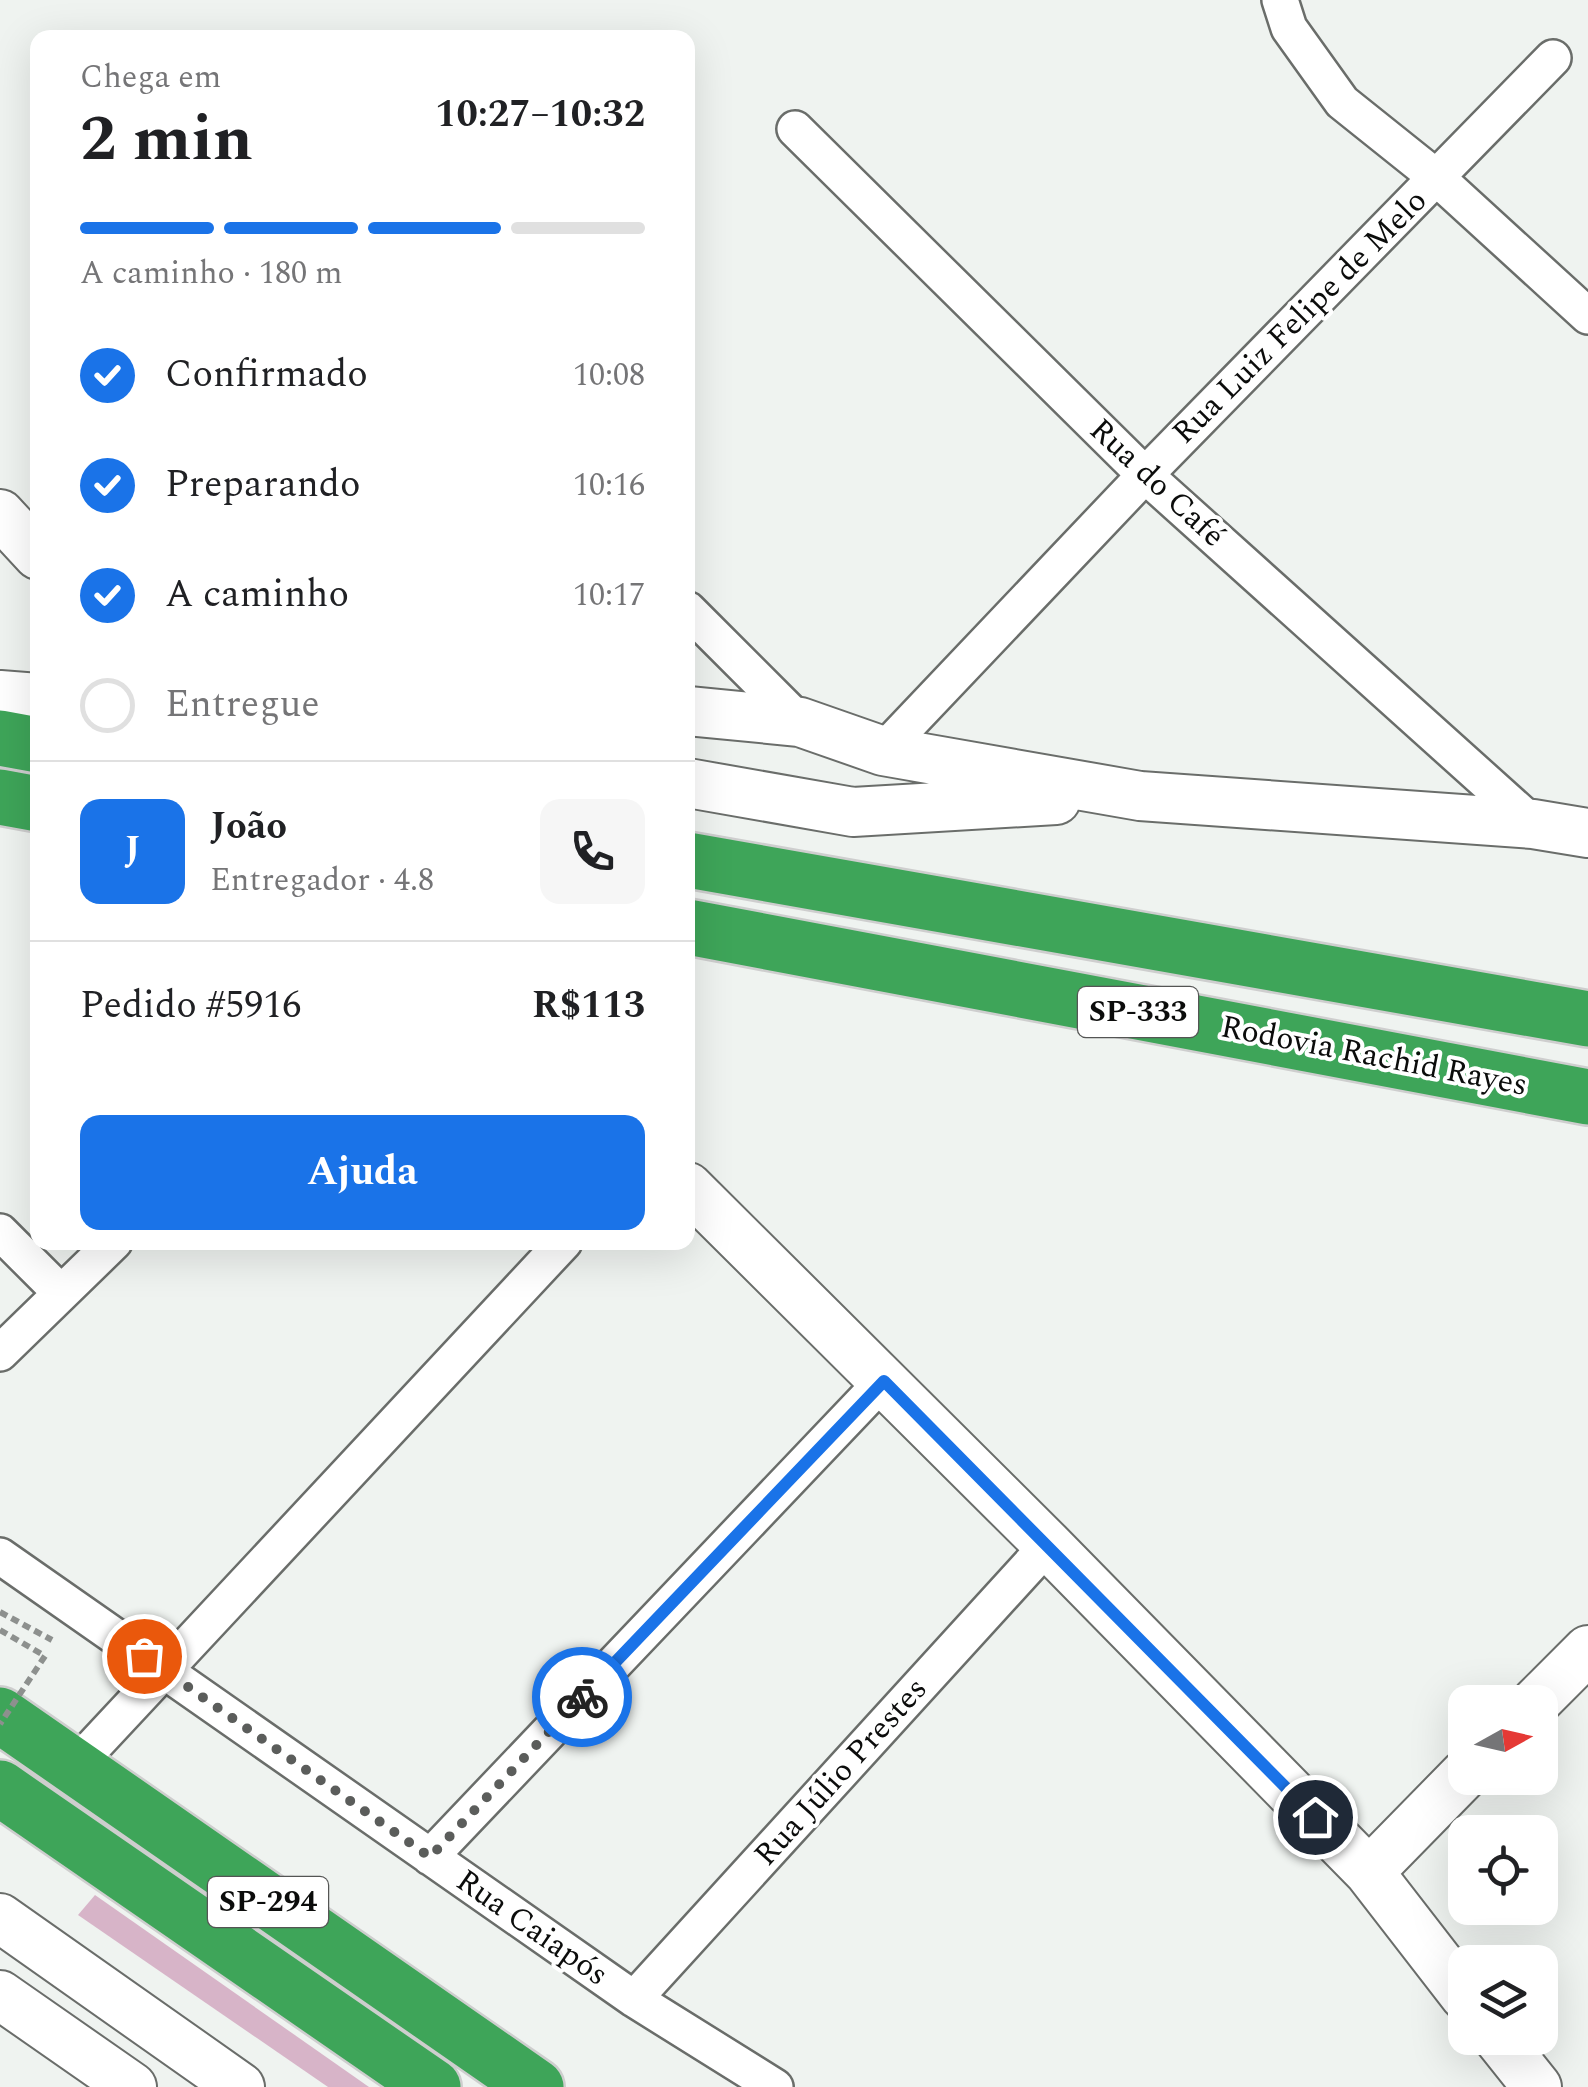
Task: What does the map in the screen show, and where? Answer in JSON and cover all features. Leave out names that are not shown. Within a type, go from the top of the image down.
[{"type":"highway","points":[[0,738],[30,744]]},
{"type":"highway","points":[[0,797],[30,803]]},
{"type":"highway","name":"SP-333","points":[[695,861],[1588,1019]]},
{"type":"highway","name":"Rodovia Rachid Rayes","points":[[695,928],[1588,1097]]},
{"type":"highway","name":"SP-294","points":[[0,1716],[536,2087]]},
{"type":"highway","name":"SP-294","points":[[0,1788],[433,2087]]},
{"type":"street","points":[[1280,0],[1289,28],[1342,102],[1437,178],[1588,316]]},
{"type":"street","name":"Rua Luiz Felipe de Melo","points":[[883,750],[1144,474],[1553,58]]},
{"type":"street","name":"Rua do Café","points":[[795,129],[1144,474],[1533,824]]},
{"type":"street","points":[[0,514],[30,546]]},
{"type":"street","points":[[0,561],[30,567]]},
{"type":"street","points":[[695,617],[800,722]]},
{"type":"street","points":[[0,695],[30,697]]},
{"type":"street","points":[[695,713],[800,722],[883,750],[1140,796],[1533,824],[1588,833]]},
{"type":"street","points":[[695,784],[853,812],[1140,796]]},
{"type":"street","points":[[695,1194],[1048,1544],[1368,1872],[1448,1974]]},
{"type":"street","points":[[0,1232],[61,1293]]},
{"type":"street","points":[[0,1353],[106,1250]]},
{"type":"street","points":[[74,1768],[557,1250]]},
{"type":"street","points":[[430,1857],[884,1381]]},
{"type":"street","name":"Rua Júlio Prestes","points":[[634,1999],[1048,1544]]},
{"type":"street","name":"Rua Caiapós","points":[[0,1556],[634,1999],[775,2087]]},
{"type":"street","points":[[1553,1685],[1588,1650]]},
{"type":"street","points":[[1368,1872],[1448,1791]]},
{"type":"street","points":[[0,1918],[240,2087]]},
{"type":"street","points":[[0,1996],[132,2087]]},
{"type":"street","points":[[1509,2055],[1527,2083]]},
{"type":"path","points":[[0,1630],[45,1656],[0,1724]]},
{"type":"shaded area","points":[[95,1895],[369,2087],[328,2087],[78,1915]]},
{"type":"way so far","points":[[144,1656],[430,1857],[582,1697]]},
{"type":"route","points":[[582,1697],[884,1381],[1315,1817]]}]
